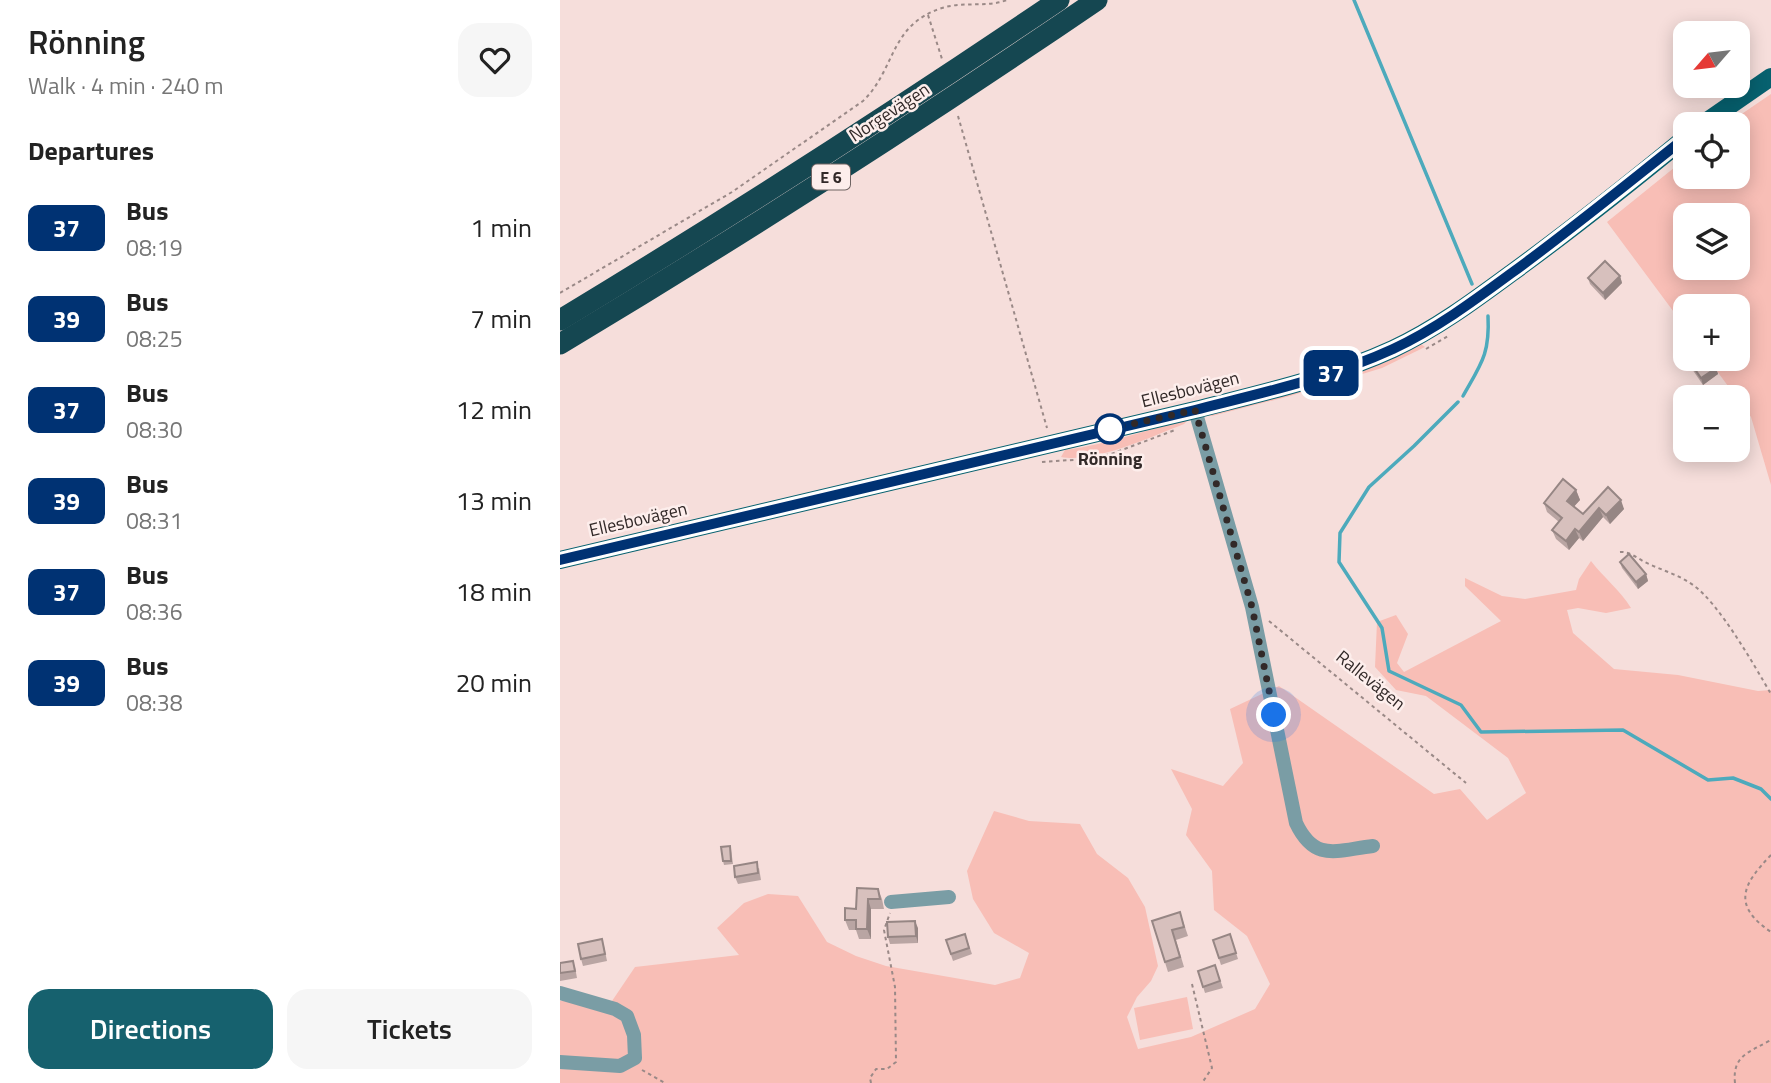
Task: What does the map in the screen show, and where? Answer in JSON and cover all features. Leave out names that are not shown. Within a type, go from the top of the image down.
[{"type":"highway","name":"Norgevägen","points":[[560,320],[709,230],[845,143],[1059,0]]},
{"type":"highway","name":"Norgevägen","points":[[560,344],[720,248],[890,139],[1097,0]]},
{"type":"main road","points":[[1719,112],[1771,77]]},
{"type":"main road","name":"Ellesbovägen","points":[[560,560],[1195,410],[1326,374],[1394,349],[1460,311],[1547,247],[1673,147]]},
{"type":"lane","points":[[1195,410],[1252,607],[1296,824],[1312,848],[1326,852],[1373,846]]},
{"type":"lane","points":[[891,902],[949,897]]},
{"type":"lane","points":[[560,993],[615,1009],[627,1016],[634,1035],[635,1058],[620,1066],[560,1062]]},
{"type":"path","points":[[560,293],[732,192],[863,101],[874,91],[898,40],[928,14],[943,7],[998,4],[1007,0]]},
{"type":"path","points":[[928,14],[943,59]]},
{"type":"path","points":[[958,117],[1051,443]]},
{"type":"path","points":[[1620,552],[1626,552],[1652,566],[1667,569],[1708,597],[1771,694]]},
{"type":"path","name":"Rallevägen","points":[[1252,607],[1466,783]]},
{"type":"path","points":[[1771,855],[1751,877],[1745,892],[1748,909],[1758,923],[1771,932]]},
{"type":"path","points":[[871,1083],[870,1078],[876,1069],[887,1069],[896,1062],[895,987],[884,930],[891,902]]},
{"type":"path","points":[[1192,984],[1212,1069],[1202,1083]]},
{"type":"path","points":[[1735,1083],[1734,1069],[1740,1057],[1771,1040]]},
{"type":"path","points":[[635,1058],[643,1072],[665,1083]]},
{"type":"shaded area","points":[[1771,94],[1771,485],[1750,416],[1750,385],[1727,385],[1717,371],[1750,371],[1750,294],[1673,294],[1673,311],[1607,222],[1673,169],[1673,189],[1750,189],[1750,112],[1745,112]]},
{"type":"shaded area","points":[[1421,344],[1425,347],[1382,368],[1290,396],[1207,415]]},
{"type":"shaded area","points":[[1188,420],[1184,424],[1106,453],[1074,458],[1061,457],[1065,450],[1112,441]]},
{"type":"shaded area","points":[[1591,561],[1631,608],[1606,613],[1578,608],[1567,610],[1573,633],[1614,669],[1678,675],[1758,691],[1771,690],[1771,1083],[560,1083],[560,1001],[612,1001],[635,967],[739,955],[717,928],[744,903],[768,894],[798,896],[827,942],[886,966],[995,985],[1020,978],[1029,953],[994,933],[973,899],[967,871],[994,811],[1029,821],[1080,824],[1097,854],[1128,878],[1145,907],[1158,966],[1127,1017],[1138,1049],[1191,1037],[1255,1009],[1270,984],[1247,936],[1214,910],[1212,871],[1186,835],[1192,809],[1171,769],[1223,786],[1243,763],[1230,709],[1279,686],[1434,794],[1460,789],[1487,820],[1526,793],[1508,758],[1426,696],[1396,690],[1375,667],[1377,622],[1396,615],[1408,634],[1397,663],[1404,672],[1501,621],[1465,586],[1465,578],[1502,596],[1525,599],[1576,590],[1579,579]]},
{"type":"shaded area","points":[[1187,997],[1193,1029],[1140,1040],[1134,1008]]},
{"type":"building","points":[[1605,261],[1620,276],[1603,293],[1588,278]]},
{"type":"building","points":[[1696,371],[1712,371],[1701,378]]},
{"type":"building","points":[[1563,479],[1576,490],[1567,501],[1583,514],[1608,487],[1621,500],[1606,515],[1599,508],[1579,532],[1575,529],[1566,541],[1552,530],[1562,518],[1544,503]]},
{"type":"building","points":[[1629,554],[1646,574],[1636,582],[1620,562]]},
{"type":"building","points":[[730,846],[731,861],[723,861],[721,847]]},
{"type":"building","points":[[757,862],[758,873],[735,877],[734,866]]},
{"type":"building","points":[[857,888],[878,889],[880,899],[868,899],[867,929],[856,929],[856,920],[845,920],[845,908],[856,909]]},
{"type":"building","points":[[1180,912],[1184,927],[1172,930],[1180,957],[1165,962],[1152,921]]},
{"type":"building","points":[[915,921],[916,936],[888,937],[887,922]]},
{"type":"building","points":[[965,934],[969,948],[951,954],[946,940]]},
{"type":"building","points":[[1230,934],[1236,953],[1219,958],[1213,940]]},
{"type":"building","points":[[602,939],[605,954],[581,959],[578,944]]},
{"type":"building","points":[[573,961],[575,971],[560,973],[560,963]]},
{"type":"building","points":[[1215,965],[1220,981],[1203,987],[1198,971]]},
{"type":"waterway","points":[[1354,0],[1472,284]]},
{"type":"waterway","points":[[1463,396],[1486,350],[1488,316]]},
{"type":"waterway","points":[[1458,402],[1369,487],[1340,533],[1339,562],[1382,628],[1389,671],[1461,705],[1481,732],[1623,730],[1708,780],[1733,778],[1761,789],[1771,799]]},
{"type":"bus line","name":"37","points":[[560,560],[1195,410],[1283,387],[1361,362],[1424,333],[1481,296],[1673,147]]},
{"type":"place","name":"Rönning","points":[[1110,429]]},
{"type":"route","points":[[1110,429],[1195,410],[1252,607],[1274,715]]}]
